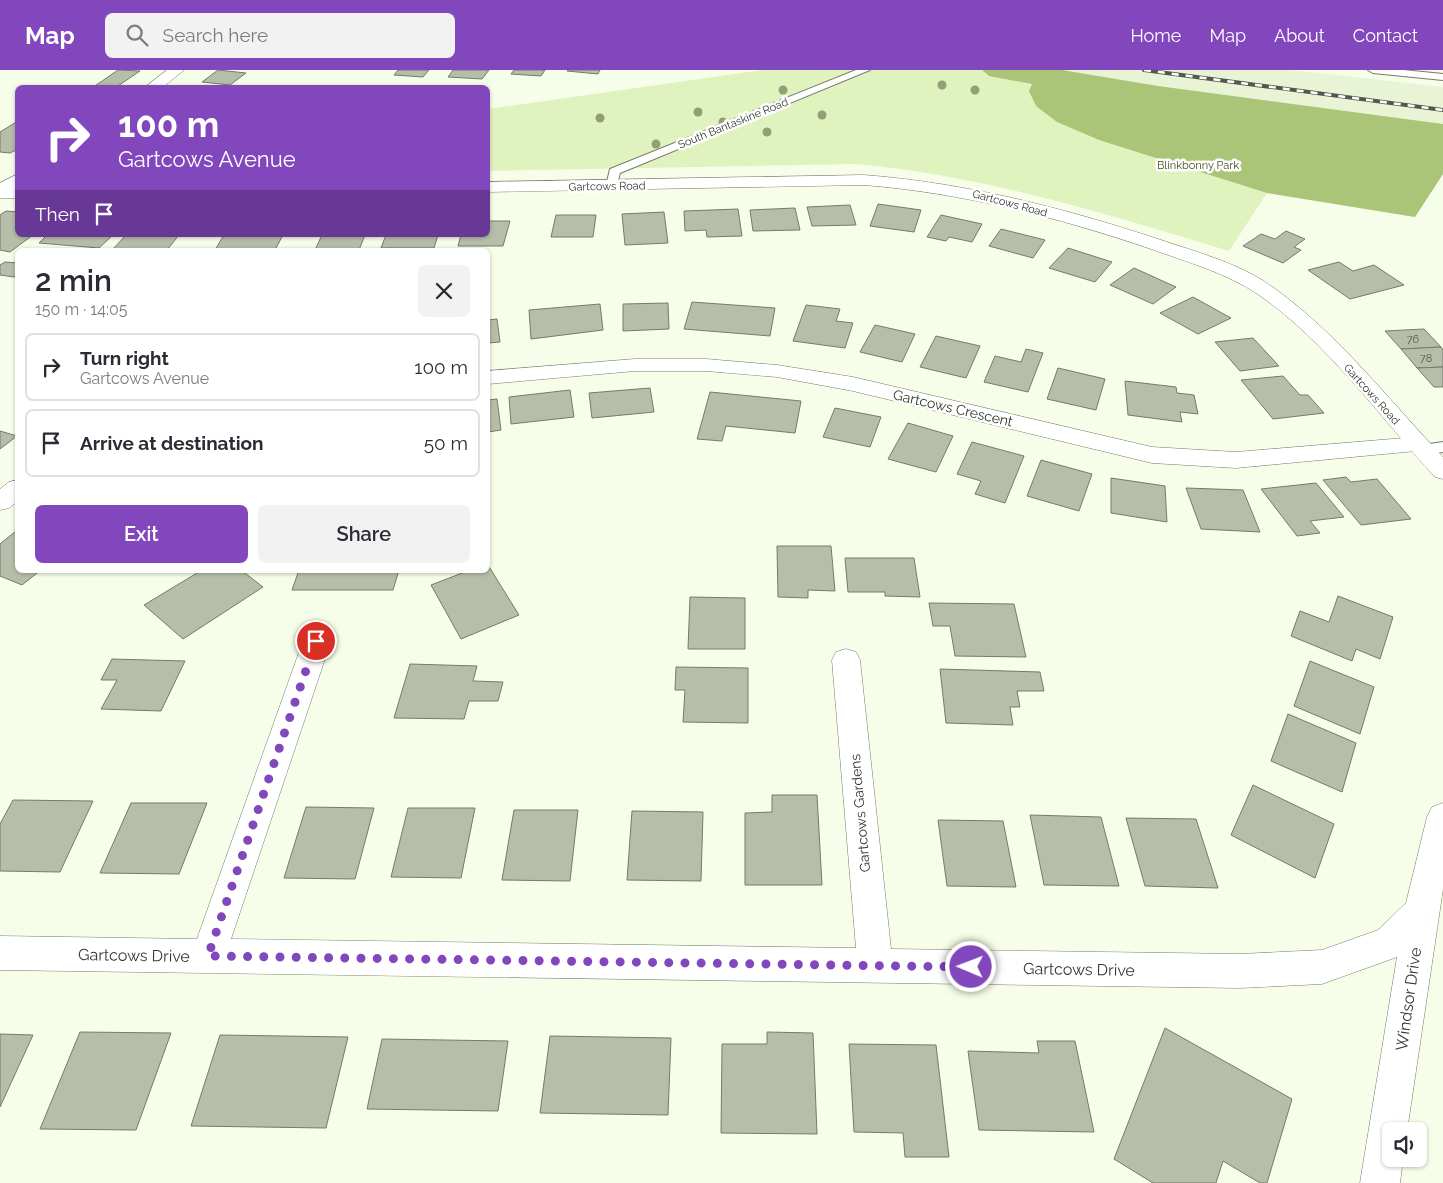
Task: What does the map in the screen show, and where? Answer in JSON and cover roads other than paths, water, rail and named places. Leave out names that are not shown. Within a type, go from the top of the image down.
[{"type":"street","points":[[155,85],[177,70]]},
{"type":"street","points":[[0,192],[15,180]]},
{"type":"street","name":"Gartcows Road","points":[[490,187],[854,180],[910,182],[956,189],[993,198],[1135,238],[1216,266],[1264,290],[1313,332],[1362,381],[1419,447],[1443,471]]},
{"type":"street","points":[[0,192],[15,193]]},
{"type":"street","name":"Gartcows Crescent","points":[[490,378],[635,365],[706,365],[777,371],[853,384],[1152,455],[1190,459],[1236,460],[1419,447]]},
{"type":"street","points":[[0,502],[15,490]]},
{"type":"street","points":[[208,956],[316,641]]},
{"type":"street","name":"Gartcows Gardens","points":[[846,660],[875,966]]},
{"type":"street","name":"Windsor Drive","points":[[1380,1183],[1421,911],[1443,817]]},
{"type":"street","name":"Gartcows Drive","points":[[0,953],[1240,971],[1322,967],[1389,943],[1421,911]]},
{"type":"lane","name":"South Bantaskine Road","points":[[612,186],[614,171],[865,70]]},
{"type":"lane","points":[[1373,70],[1443,77]]},
{"type":"lane","points":[[1419,447],[1443,447]]},
{"type":"railway","points":[[1144,70],[1443,110]]},
{"type":"park label","name":"Blinkbonny Park","points":[[1198,165]]}]
